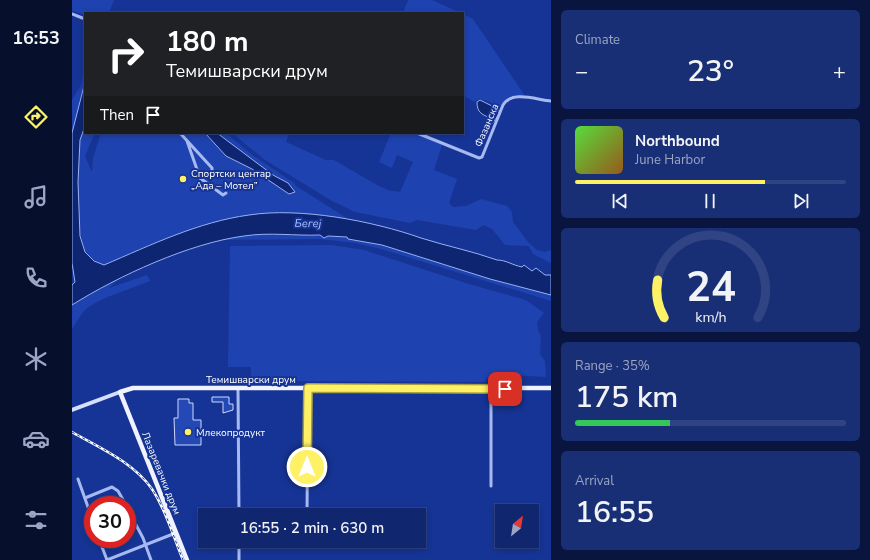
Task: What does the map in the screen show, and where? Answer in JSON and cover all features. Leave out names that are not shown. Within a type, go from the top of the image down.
[{"type":"main road","name":"Темишварски друм","points":[[120,392],[137,388],[551,388]]},
{"type":"main road","points":[[72,410],[120,392]]},
{"type":"main road","name":"Лазаревачки друм","points":[[120,392],[187,560]]},
{"type":"street","points":[[72,14],[84,18]]},
{"type":"street","name":"Фазанска","points":[[420,134],[480,158],[503,105],[508,99],[518,97],[551,101]]},
{"type":"street","points":[[181,134],[213,169],[212,173],[200,178]]},
{"type":"street","points":[[187,141],[200,178],[218,193],[223,195],[226,193]]},
{"type":"street","points":[[238,388],[239,508]]},
{"type":"street","points":[[307,508],[308,388]]},
{"type":"street","points":[[491,389],[491,486]]},
{"type":"street","points":[[78,479],[84,496]]},
{"type":"street","points":[[90,496],[112,488],[118,491],[121,496]]},
{"type":"street","points":[[136,526],[146,545],[151,560]]},
{"type":"street","points":[[102,548],[107,560],[173,534]]},
{"type":"street","points":[[239,548],[239,560]]},
{"type":"shaded area","points":[[72,0],[114,0],[109,12],[84,12],[84,14],[82,14],[72,11]]},
{"type":"shaded area","points":[[408,0],[432,0],[459,12],[403,12]]},
{"type":"shaded area","points":[[464,14],[473,19],[525,96],[511,96],[500,109],[488,101],[479,99],[474,102],[464,96]]},
{"type":"shaded area","points":[[84,72],[84,85],[72,135],[72,100],[81,85]]},
{"type":"shaded area","points":[[84,129],[84,134],[95,134],[85,156],[92,172],[93,158],[101,134],[206,134],[226,156],[252,169],[289,194],[288,183],[273,175],[218,134],[227,134],[251,154],[294,183],[296,186],[350,220],[280,213],[249,215],[196,227],[171,239],[149,245],[104,265],[93,259],[87,253],[82,241],[78,167],[79,149]]},
{"type":"shaded area","points":[[233,134],[289,134],[286,142],[326,160],[334,160],[388,190],[400,192],[413,162],[397,155],[392,168],[379,162],[391,134],[417,134],[442,145],[434,170],[457,179],[449,203],[453,207],[466,206],[481,199],[507,206],[512,212],[513,222],[528,242],[537,250],[545,252],[551,250],[551,263],[533,254],[529,246],[505,245],[492,229],[484,225],[476,230],[417,220],[410,223],[355,212],[332,201],[265,160]]},
{"type":"shaded area","points":[[266,233],[347,237],[348,239],[382,245],[490,279],[551,295],[551,301],[381,249],[355,243],[320,239],[215,240]]},
{"type":"shaded area","points":[[332,245],[364,250],[469,284],[526,300],[544,313],[537,322],[538,330],[541,336],[540,354],[545,361],[546,377],[511,375],[512,372],[490,373],[485,382],[251,381],[251,367],[228,367],[230,246]]},
{"type":"shaded area","points":[[147,275],[150,281],[105,298],[89,307],[84,311],[72,329],[72,305],[92,292],[117,280],[109,288]]},
{"type":"water","name":"Бегеј","points":[[84,86],[84,129],[80,140],[78,182],[80,236],[85,252],[94,261],[104,265],[175,235],[230,218],[269,213],[313,214],[381,226],[518,266],[522,267],[524,265],[532,271],[536,268],[545,275],[551,275],[551,295],[490,279],[382,245],[348,239],[347,237],[328,236],[324,238],[320,235],[263,234],[223,240],[178,253],[132,272],[72,305],[72,285],[75,282],[72,263],[72,133]]},
{"type":"water","points":[[480,100],[492,106],[494,109],[493,114],[499,110],[499,114],[489,128],[488,126],[492,117],[487,117],[479,110],[477,102]]},
{"type":"water","points":[[206,134],[218,134],[273,175],[288,183],[295,192],[289,194],[252,169],[226,156]]},
{"type":"building","points":[[212,397],[229,397],[229,404],[233,404],[233,410],[223,413],[223,402],[212,402]]},
{"type":"building","name":"Млекопродукт","points":[[178,399],[189,399],[189,403],[193,403],[193,420],[201,420],[201,445],[175,445],[174,418],[178,418]]},
{"type":"railway","points":[[72,432],[126,463],[144,479],[157,497],[183,560]]},
{"type":"place","name":"Спортски центар „Ада – Мотел”","points":[[183,179]]},
{"type":"place","name":"Млекопродукт","points":[[188,432]]},
{"type":"route","points":[[307,467],[308,388],[378,387],[505,389]]}]
